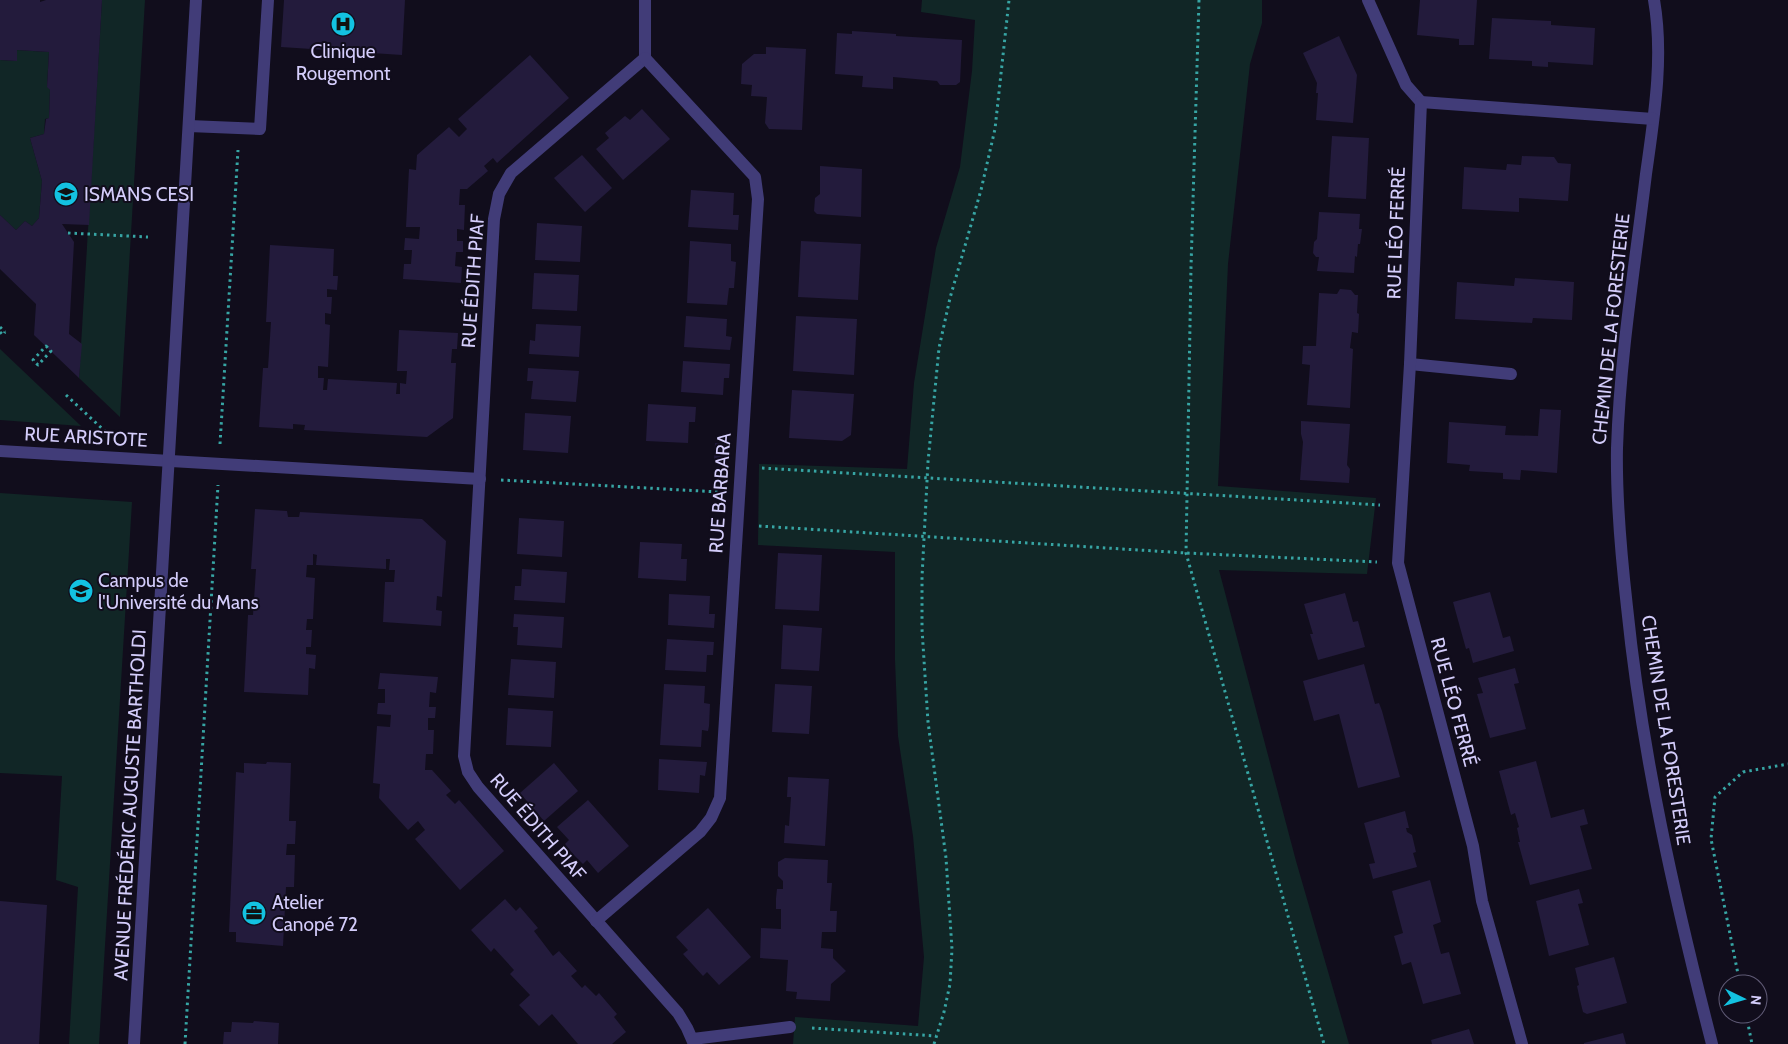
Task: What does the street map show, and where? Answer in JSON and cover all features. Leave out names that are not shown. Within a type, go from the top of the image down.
[{"type":"street","name":"AVENUE FRÉDÉRIC AUGUSTE BARTHOLDI","points":[[134,1044],[196,0]]},
{"type":"street","points":[[189,126],[260,129],[268,0]]},
{"type":"street","points":[[645,0],[645,58]]},
{"type":"street","points":[[1368,0],[1406,85],[1421,102],[1653,118]]},
{"type":"street","name":"CHEMIN DE LA FORESTERIE","points":[[1654,0],[1659,51],[1653,118],[1621,374],[1617,451],[1619,533],[1634,675],[1649,763],[1682,926],[1712,1044]]},
{"type":"street","name":"RUE BARBARA","points":[[596,921],[700,832],[711,818],[720,798],[758,199],[755,177],[645,58]]},
{"type":"street","name":"RUE ÉDITH PIAF","points":[[645,58],[511,173],[499,194],[494,219],[464,756],[468,772],[478,788],[678,1013],[693,1041],[790,1027]]},
{"type":"street","name":"RUE LÉO FERRÉ","points":[[1421,102],[1410,364],[1398,564],[1473,846],[1482,901],[1522,1044]]},
{"type":"street","points":[[1410,364],[1511,374]]},
{"type":"street","name":"RUE ARISTOTE","points":[[0,451],[169,461]]},
{"type":"street","points":[[169,461],[480,479]]},
{"type":"path","points":[[934,1044],[950,984],[952,949],[946,858],[928,722],[924,657],[922,577],[928,477],[939,348],[958,264],[992,147],[1009,0]]},
{"type":"path","points":[[1199,0],[1191,267],[1186,553],[1324,1044]]},
{"type":"path","points":[[185,1044],[240,129]]},
{"type":"path","points":[[68,233],[148,237]]},
{"type":"path","points":[[0,327],[6,332],[3,335],[0,332]]},
{"type":"path","points":[[46,346],[51,351],[38,365],[33,360],[46,346]]},
{"type":"path","points":[[66,395],[134,459]]},
{"type":"path","points":[[741,467],[1401,506]]},
{"type":"path","points":[[480,479],[739,493]]},
{"type":"path","points":[[737,525],[1186,553],[1398,564]]},
{"type":"path","points":[[1738,974],[1711,840],[1715,797],[1743,772],[1788,764]]},
{"type":"path","points":[[1748,1024],[1752,1044]]},
{"type":"path","points":[[790,1027],[936,1036]]},
{"type":"green space","points":[[102,0],[145,0],[120,417],[79,378]]},
{"type":"green space","points":[[922,0],[1262,0],[1262,23],[1250,64],[1228,264],[1218,486],[1376,498],[1367,574],[1219,570],[1296,861],[1349,1044],[793,1044],[795,1017],[918,1026],[924,957],[913,836],[898,736],[895,660],[895,552],[758,545],[759,464],[907,469],[914,383],[936,248],[960,167],[972,71],[975,20],[921,12]]},
{"type":"green space","points":[[17,50],[49,52],[47,86],[50,90],[49,118],[45,119],[44,134],[30,138],[42,181],[39,218],[32,226],[25,221],[16,230],[0,215],[0,60],[17,61]]},
{"type":"green space","points":[[0,349],[81,426],[0,420]]},
{"type":"green space","points":[[0,493],[132,502],[99,1044],[69,1044],[78,887],[56,880],[62,776],[0,773]]},
{"type":"building","name":"ISMANS CESI","points":[[0,0],[40,0],[40,2],[46,0],[102,0],[89,225],[62,224],[74,242],[69,334],[82,344],[79,378],[34,335],[36,304],[0,269],[0,215],[16,230],[25,221],[32,226],[39,218],[42,181],[30,138],[44,134],[46,119],[49,118],[50,90],[47,87],[49,52],[17,50],[17,61],[0,60]]},
{"type":"building","name":"Clinique Rougemont","points":[[284,0],[405,0],[402,55],[281,47]]},
{"type":"building","points":[[1420,0],[1477,0],[1474,45],[1459,45],[1459,39],[1417,35]]},
{"type":"building","points":[[1492,18],[1551,21],[1551,25],[1595,28],[1593,65],[1548,62],[1548,67],[1532,66],[1532,61],[1489,59]]},
{"type":"building","points":[[852,31],[962,40],[960,82],[956,85],[940,85],[937,81],[893,77],[893,89],[862,87],[863,76],[835,74],[837,33],[852,34]]},
{"type":"building","points":[[1339,36],[1357,75],[1353,123],[1316,120],[1317,83],[1303,53]]},
{"type":"building","points":[[766,47],[806,49],[802,130],[769,129],[765,123],[767,97],[751,96],[752,85],[741,84],[742,64],[754,54],[766,54]]},
{"type":"building","points":[[530,55],[569,98],[497,163],[493,158],[484,166],[488,171],[467,189],[460,189],[459,205],[465,205],[464,230],[457,229],[457,241],[463,241],[463,252],[456,252],[455,266],[462,267],[461,283],[403,279],[404,264],[411,264],[412,250],[404,250],[405,238],[419,239],[420,227],[406,227],[409,169],[416,170],[417,155],[449,127],[459,137],[467,129],[458,119]]},
{"type":"building","points":[[642,109],[670,139],[623,180],[596,149],[609,138],[605,133],[625,116],[630,120]]},
{"type":"building","points":[[1332,136],[1369,138],[1366,199],[1328,197]]},
{"type":"building","points":[[582,155],[612,188],[585,212],[554,178]]},
{"type":"building","points":[[1522,156],[1554,157],[1558,163],[1571,164],[1568,201],[1519,198],[1519,212],[1462,209],[1464,167],[1506,170],[1507,164],[1521,165]]},
{"type":"building","points":[[820,166],[862,169],[861,217],[817,214],[814,211],[815,198],[820,194]]},
{"type":"building","points":[[691,190],[734,193],[733,215],[739,215],[738,230],[688,227]]},
{"type":"building","points":[[1319,212],[1360,214],[1359,229],[1362,229],[1357,257],[1355,256],[1354,273],[1317,271],[1319,257],[1316,257],[1313,253],[1314,242],[1317,239]]},
{"type":"building","points":[[537,223],[582,226],[580,262],[535,260]]},
{"type":"building","points":[[690,241],[731,244],[731,261],[736,262],[734,288],[729,288],[727,305],[687,303]]},
{"type":"building","points":[[801,241],[861,244],[858,300],[798,297]]},
{"type":"building","points":[[270,245],[334,249],[333,276],[338,276],[337,290],[327,289],[327,297],[332,297],[331,314],[325,313],[325,324],[330,325],[328,367],[318,366],[318,378],[324,378],[323,390],[327,390],[328,379],[397,383],[396,394],[400,394],[400,383],[406,384],[407,371],[397,371],[399,330],[458,333],[457,349],[452,349],[451,363],[456,363],[453,418],[427,437],[304,430],[305,425],[293,424],[293,429],[259,427],[263,368],[268,368],[271,322],[266,322]]},
{"type":"building","points":[[534,273],[579,275],[577,311],[532,309]]},
{"type":"building","points":[[1515,278],[1574,282],[1572,320],[1533,318],[1532,323],[1455,319],[1457,282],[1514,286]]},
{"type":"building","points":[[1340,289],[1351,290],[1355,295],[1358,295],[1358,333],[1352,332],[1350,348],[1353,349],[1350,408],[1307,405],[1310,365],[1302,364],[1303,346],[1316,346],[1319,293],[1337,294]]},
{"type":"building","points":[[686,316],[727,319],[726,336],[732,337],[730,350],[684,347]]},
{"type":"building","points":[[796,316],[857,319],[854,375],[793,371]]},
{"type":"building","points":[[536,324],[581,326],[579,357],[529,354],[530,340],[535,341]]},
{"type":"building","points":[[683,361],[730,364],[729,378],[724,378],[723,395],[681,392]]},
{"type":"building","points":[[528,368],[579,371],[576,402],[531,399],[533,381],[527,381]]},
{"type":"building","points":[[792,390],[854,394],[851,435],[842,441],[789,438]]},
{"type":"building","points":[[648,404],[696,407],[695,422],[689,422],[688,443],[646,441]]},
{"type":"building","points":[[1540,409],[1561,410],[1557,473],[1521,470],[1520,480],[1503,479],[1503,473],[1469,471],[1470,465],[1447,463],[1449,422],[1506,426],[1505,435],[1538,436]]},
{"type":"building","points":[[525,413],[571,416],[568,453],[523,450]]},
{"type":"building","points":[[1301,421],[1350,424],[1347,465],[1350,469],[1349,483],[1300,480],[1303,442]]},
{"type":"building","points":[[715,443],[725,444],[724,460],[714,459]]},
{"type":"building","points":[[255,509],[287,511],[288,517],[299,517],[300,512],[422,519],[446,541],[442,597],[437,596],[436,610],[442,611],[441,626],[383,622],[385,582],[394,582],[395,570],[389,570],[390,559],[386,559],[386,569],[316,565],[317,555],[313,554],[313,565],[307,565],[306,577],[315,578],[313,619],[307,619],[306,630],[312,630],[311,647],[306,647],[306,654],[316,655],[315,669],[309,668],[308,695],[244,692],[248,615],[253,615],[256,569],[251,569]]},
{"type":"building","points":[[519,518],[564,521],[562,557],[517,554]]},
{"type":"building","points":[[640,542],[682,544],[681,559],[687,559],[686,581],[638,578]]},
{"type":"building","points":[[778,553],[822,555],[819,611],[775,609]]},
{"type":"building","points":[[522,569],[567,572],[565,603],[514,600],[515,586],[521,586]]},
{"type":"building","points":[[1490,592],[1503,638],[1510,636],[1514,651],[1473,663],[1469,648],[1466,649],[1453,602]]},
{"type":"building","points":[[1345,593],[1353,622],[1358,621],[1365,647],[1318,660],[1304,604]]},
{"type":"building","points":[[669,594],[710,596],[709,614],[715,614],[714,628],[668,625]]},
{"type":"building","points":[[514,614],[564,617],[562,648],[517,645],[518,627],[513,627]]},
{"type":"building","points":[[783,625],[822,628],[819,671],[781,669]]},
{"type":"building","points":[[667,639],[714,642],[713,655],[707,655],[706,672],[665,670]]},
{"type":"building","points":[[511,659],[556,662],[554,698],[508,695]]},
{"type":"building","points":[[1364,664],[1375,704],[1379,703],[1382,711],[1400,777],[1358,788],[1339,714],[1314,721],[1303,681]]},
{"type":"building","points":[[1515,668],[1519,683],[1514,684],[1526,729],[1490,738],[1477,694],[1483,693],[1478,678]]},
{"type":"building","points":[[380,673],[438,677],[436,693],[430,692],[429,707],[436,707],[435,718],[428,718],[428,730],[434,730],[433,754],[426,754],[425,770],[432,770],[451,791],[446,795],[455,804],[459,800],[504,851],[460,890],[415,839],[425,830],[418,821],[408,830],[379,798],[380,784],[373,783],[377,726],[390,727],[391,715],[377,714],[378,703],[385,703],[385,689],[378,689]]},
{"type":"building","points":[[664,684],[705,686],[704,703],[710,704],[709,726],[708,731],[702,730],[701,747],[660,745]]},
{"type":"building","points":[[775,684],[812,686],[809,734],[772,732]]},
{"type":"building","points":[[508,708],[553,711],[551,747],[506,745]]},
{"type":"building","points":[[659,759],[707,762],[705,776],[700,775],[699,793],[658,790]]},
{"type":"building","points":[[1536,761],[1551,818],[1584,809],[1588,824],[1580,826],[1592,869],[1530,885],[1518,842],[1520,842],[1517,828],[1519,827],[1515,813],[1511,815],[1499,771]]},
{"type":"building","points":[[267,762],[291,763],[289,821],[296,821],[295,844],[287,844],[286,855],[295,855],[294,887],[286,887],[283,946],[236,942],[236,932],[229,932],[236,772],[244,773],[244,763],[266,764]]},
{"type":"building","points":[[554,763],[578,791],[544,821],[520,793]]},
{"type":"building","points":[[788,777],[829,779],[825,846],[784,843],[785,825],[789,826],[791,797],[787,797]]},
{"type":"building","points":[[588,800],[629,846],[598,873],[587,860],[583,864],[573,854],[565,844],[569,840],[557,827]]},
{"type":"building","points":[[1405,811],[1409,828],[1406,828],[1407,832],[1412,835],[1416,852],[1413,853],[1417,867],[1373,879],[1369,864],[1375,863],[1364,823]]},
{"type":"building","points":[[785,858],[828,860],[827,883],[832,883],[830,911],[837,911],[836,932],[822,932],[821,948],[833,949],[833,958],[846,971],[831,984],[830,1001],[796,999],[797,992],[786,991],[788,960],[760,958],[761,928],[781,929],[781,909],[776,909],[776,898],[777,889],[783,889],[783,881],[778,876],[778,862]]},
{"type":"building","points":[[1430,880],[1441,922],[1433,925],[1441,954],[1449,952],[1461,994],[1423,1004],[1411,962],[1402,965],[1394,936],[1403,933],[1392,891]]},
{"type":"building","points":[[1579,889],[1583,903],[1578,904],[1589,945],[1549,956],[1536,901]]},
{"type":"building","points":[[505,899],[516,911],[520,907],[538,928],[534,931],[553,956],[559,951],[577,971],[571,976],[582,988],[585,985],[596,996],[599,993],[617,1014],[614,1017],[626,1032],[612,1044],[578,1044],[552,1014],[539,1026],[519,1005],[530,995],[510,974],[514,970],[494,948],[491,952],[471,930]]},
{"type":"building","points":[[0,901],[47,905],[39,1044],[0,1044]]},
{"type":"building","points":[[708,908],[751,957],[719,985],[707,972],[703,976],[683,954],[688,950],[676,937]]},
{"type":"building","points":[[1614,957],[1627,1003],[1587,1014],[1583,1012],[1575,968]]},
{"type":"building","points":[[254,1021],[279,1023],[278,1044],[223,1044],[224,1032],[231,1032],[232,1022],[253,1023]]},
{"type":"building","points":[[1469,1029],[1474,1044],[1432,1044],[1431,1040]]},
{"type":"building","points":[[1623,1033],[1626,1044],[1584,1044],[1584,1043]]},
{"type":"place","name":"Clinique Rougemont","points":[[343,24]]},
{"type":"place","name":"ISMANS CESI","points":[[66,194]]},
{"type":"place","name":"Campus de l'Université du Mans","points":[[81,591]]},
{"type":"place","name":"Atelier Canopé 72","points":[[254,913]]}]
